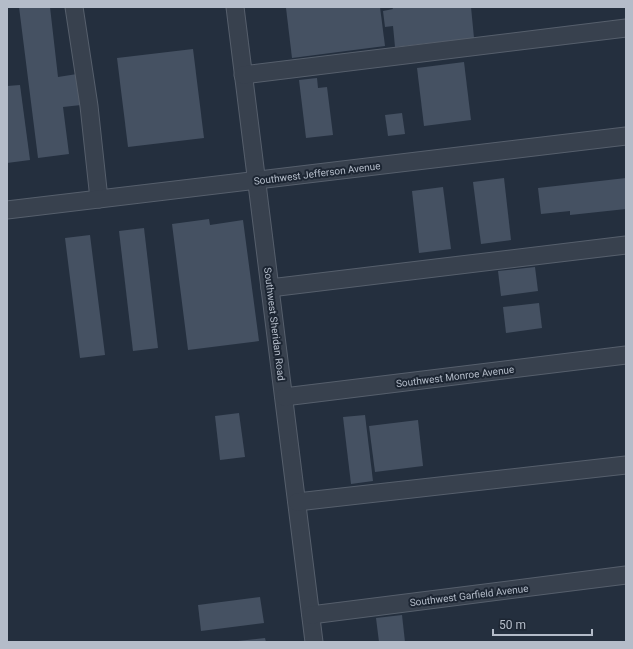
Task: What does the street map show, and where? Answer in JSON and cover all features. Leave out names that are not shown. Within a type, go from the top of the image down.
[{"type":"street","points":[[74,7],[89,106],[99,199]]},
{"type":"street","name":"Southwest Sheridan Road","points":[[234,7],[314,642]]},
{"type":"street","points":[[243,75],[626,28]]},
{"type":"street","name":"Southwest Jefferson Avenue","points":[[7,210],[626,136]]},
{"type":"street","points":[[270,288],[626,245]]},
{"type":"street","name":"Southwest Monroe Avenue","points":[[284,397],[626,355]]},
{"type":"street","points":[[297,502],[626,465]]},
{"type":"street","name":"Southwest Garfield Avenue","points":[[311,615],[626,575]]},
{"type":"building","points":[[19,7],[50,7],[58,77],[77,74],[81,105],[63,107],[69,154],[38,158]]},
{"type":"building","points":[[380,7],[385,46],[292,58],[286,8]]},
{"type":"building","points":[[392,7],[471,7],[474,38],[395,47],[393,26],[385,27],[383,11],[393,9]]},
{"type":"building","points":[[193,49],[204,138],[128,147],[117,58]]},
{"type":"building","points":[[464,62],[471,120],[424,126],[417,68]]},
{"type":"building","points":[[317,78],[318,88],[327,87],[333,135],[306,138],[299,80]]},
{"type":"building","points":[[20,85],[30,160],[7,163],[7,86]]},
{"type":"building","points":[[402,113],[405,134],[388,136],[385,115]]},
{"type":"building","points":[[504,178],[511,240],[481,244],[473,182]]},
{"type":"building","points":[[626,178],[626,209],[570,215],[570,211],[541,214],[538,188]]},
{"type":"building","points":[[443,187],[451,249],[419,253],[412,191]]},
{"type":"building","points":[[209,219],[210,225],[243,220],[259,341],[188,350],[172,224]]},
{"type":"building","points":[[144,228],[158,348],[133,351],[119,231]]},
{"type":"building","points":[[90,235],[105,355],[80,358],[65,238]]},
{"type":"building","points":[[535,267],[538,291],[501,296],[498,271]]},
{"type":"building","points":[[539,303],[542,328],[506,333],[503,307]]},
{"type":"building","points":[[239,413],[245,457],[220,460],[215,416]]},
{"type":"building","points":[[365,415],[373,481],[351,484],[343,417]]},
{"type":"building","points":[[418,420],[423,466],[375,472],[369,426]]},
{"type":"building","points":[[260,597],[264,623],[201,631],[198,605]]},
{"type":"building","points":[[402,615],[405,642],[379,642],[376,618]]},
{"type":"building","points":[[265,638],[266,642],[238,642],[238,641]]}]
